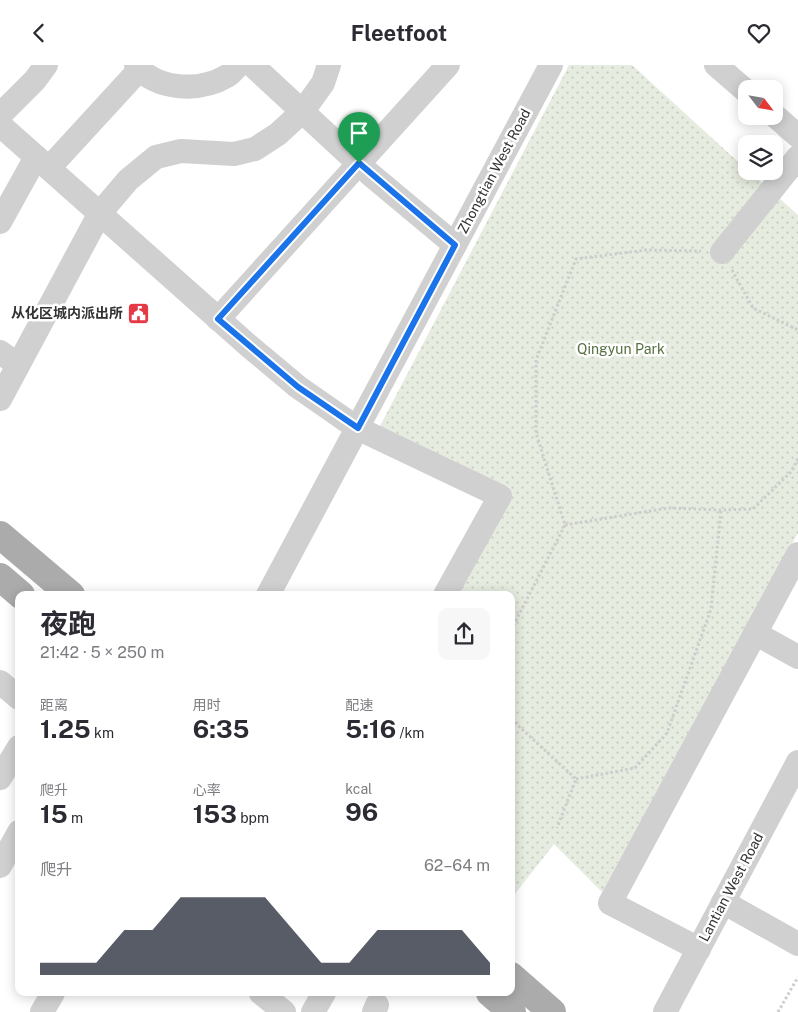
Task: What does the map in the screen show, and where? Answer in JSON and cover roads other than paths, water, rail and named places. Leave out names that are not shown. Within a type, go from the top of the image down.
[{"type":"main road","points":[[0,535],[66,591]]},
{"type":"main road","points":[[0,577],[16,591]]},
{"type":"main road","points":[[515,980],[552,1012]]},
{"type":"street","points":[[0,115],[35,80],[46,65]]},
{"type":"street","points":[[0,223],[43,162],[138,67],[160,82],[183,87],[206,85],[228,75],[239,65]]},
{"type":"street","points":[[252,65],[359,163],[455,245]]},
{"type":"street","points":[[0,399],[9,358],[100,213],[128,180],[156,157],[181,151],[234,154],[255,149],[278,134],[303,111],[323,83],[329,65]]},
{"type":"street","points":[[218,319],[448,65]]},
{"type":"street","name":"Zhongtian West Road","points":[[270,591],[551,65]]},
{"type":"street","points":[[716,65],[738,84]]},
{"type":"street","points":[[783,123],[798,136]]},
{"type":"street","points":[[0,125],[218,319],[298,387],[358,428],[500,496],[447,591]]},
{"type":"street","points":[[722,252],[798,157]]},
{"type":"street","points":[[698,949],[610,903],[798,554]]},
{"type":"street","points":[[755,633],[798,657]]},
{"type":"street","points":[[0,682],[15,695]]},
{"type":"street","points":[[0,778],[15,754]]},
{"type":"street","name":"Lantian West Road","points":[[665,1012],[798,762]]},
{"type":"street","points":[[0,866],[15,839]]},
{"type":"street","points":[[723,902],[798,944]]},
{"type":"street","points":[[42,1012],[51,996]]},
{"type":"street","points":[[265,996],[284,1012]]},
{"type":"street","points":[[313,1012],[322,996]]},
{"type":"place","name":"从化区城内派出所","points":[[139,313]]},
{"type":"park label","name":"Qingyun Park","points":[[621,349]]}]
